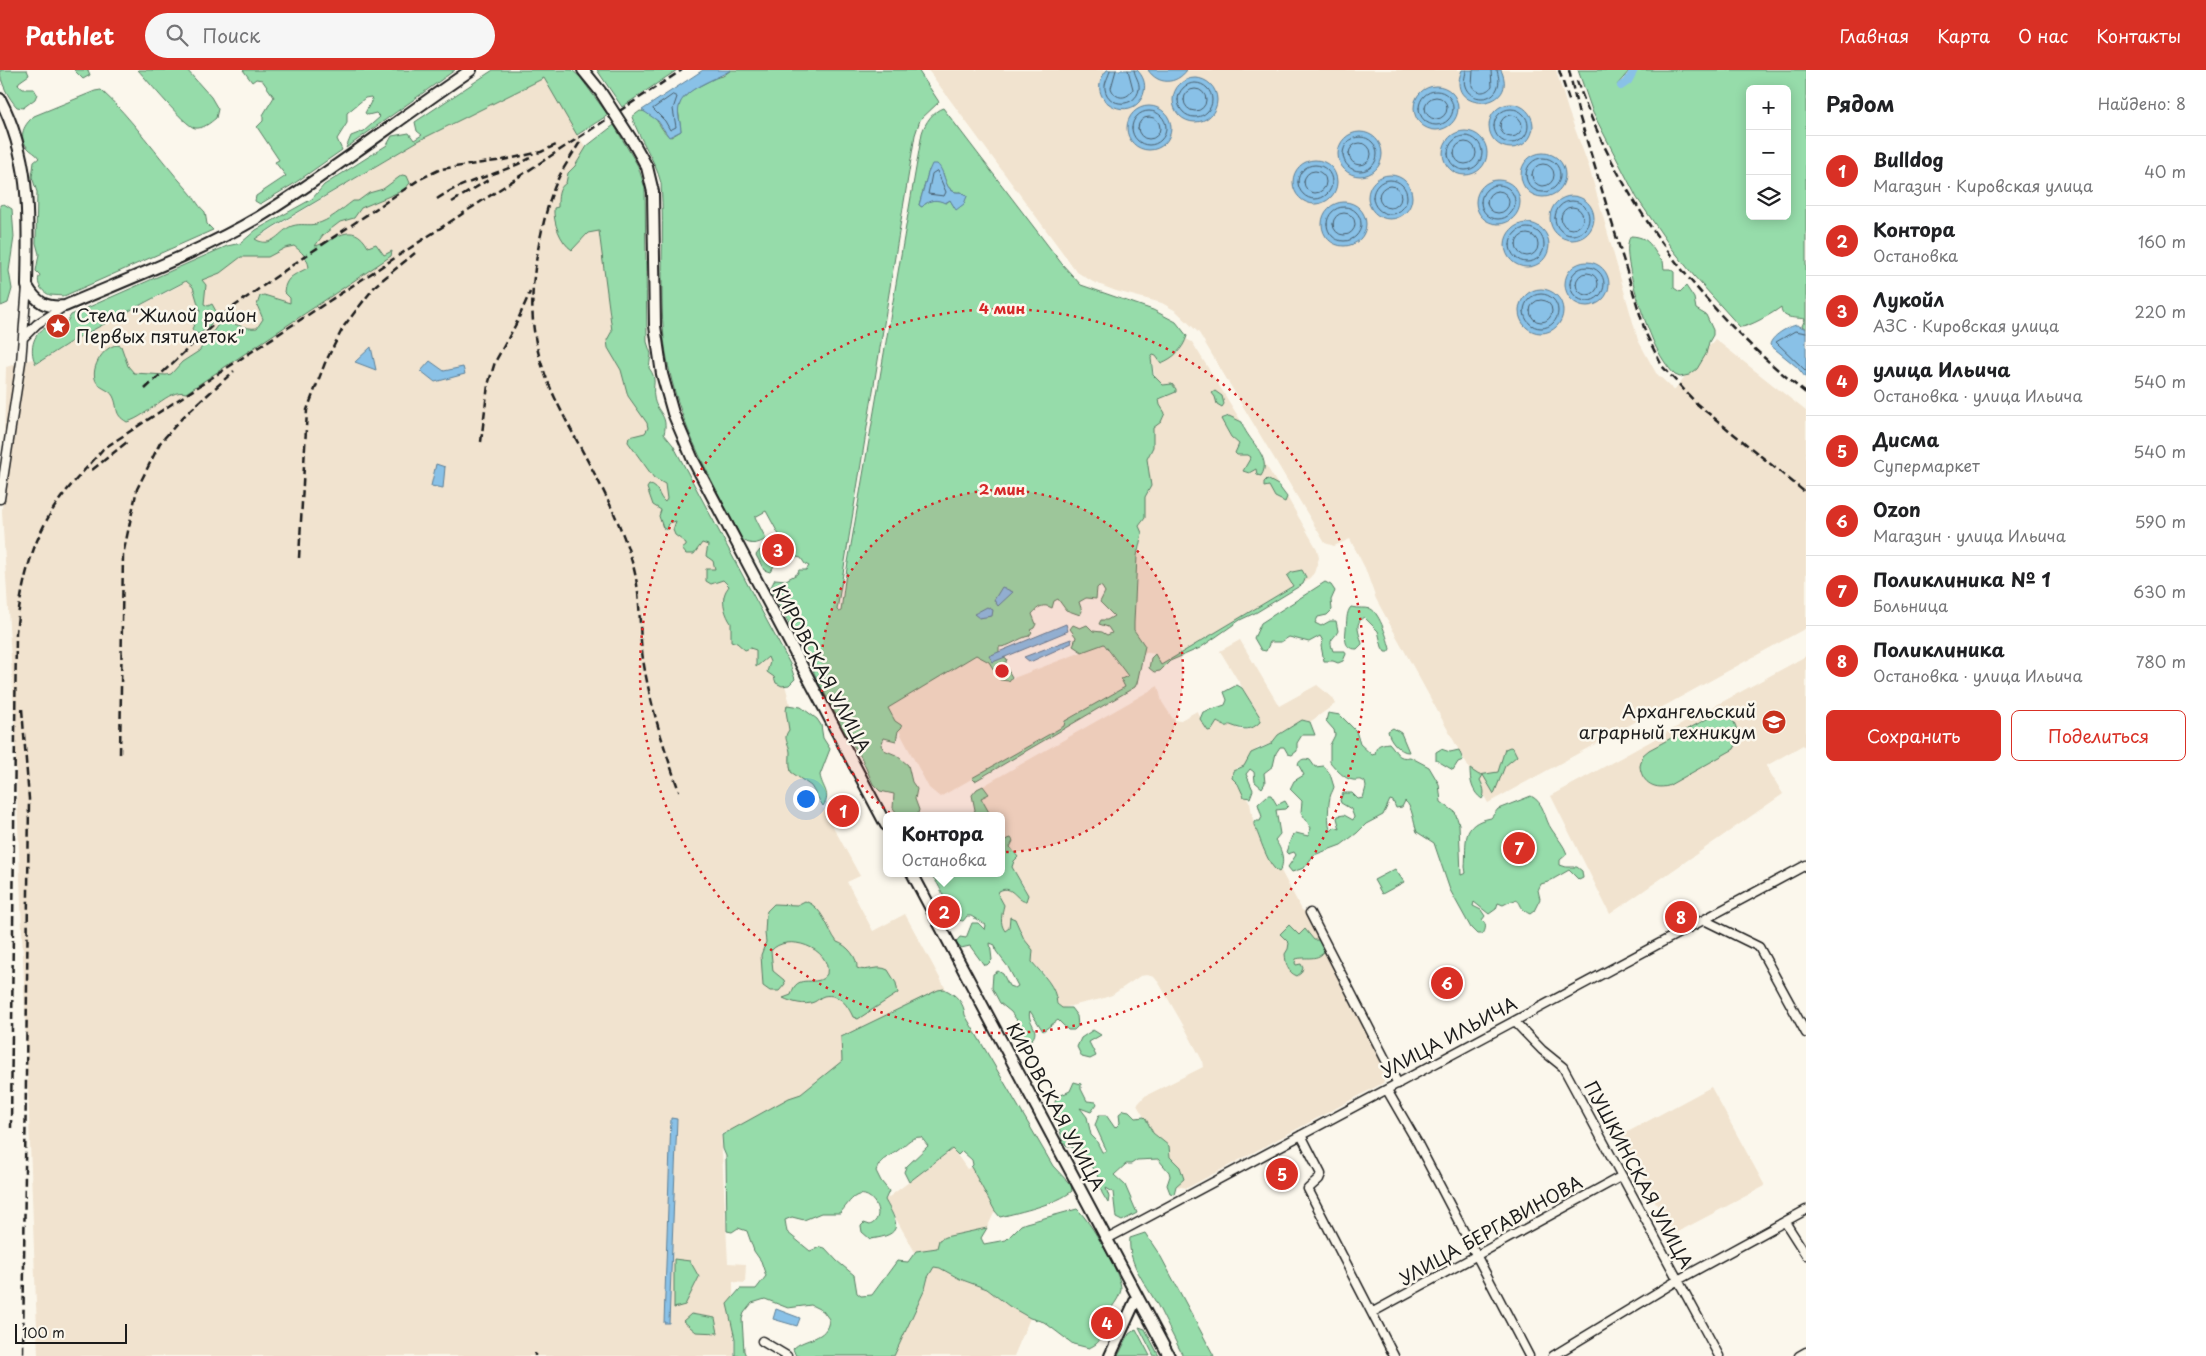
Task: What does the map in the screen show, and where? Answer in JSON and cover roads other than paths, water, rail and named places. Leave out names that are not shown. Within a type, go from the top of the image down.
[{"type":"main road","points":[[0,99],[19,143],[27,187],[29,209],[27,286],[36,300],[48,307],[65,306],[194,250],[258,218],[471,70]]},
{"type":"main road","name":"КИРОВСКАЯ УЛИЦА","points":[[583,70],[600,91],[647,167],[653,192],[654,303],[662,374],[679,428],[759,586],[883,819]]},
{"type":"main road","name":"КИРОВСКАЯ УЛИЦА","points":[[914,877],[1169,1356]]},
{"type":"main road","points":[[1110,1356],[1137,1297]]},
{"type":"street","points":[[0,499],[23,338],[27,286]]},
{"type":"street","points":[[23,338],[38,324],[65,306]]},
{"type":"street","name":"УЛИЦА ИЛЬИЧА","points":[[1107,1239],[1806,865]]},
{"type":"street","points":[[1310,913],[1398,1084]]},
{"type":"street","points":[[1704,920],[1759,946],[1806,1033]]},
{"type":"street","name":"ПУШКИНСКАЯ УЛИЦА","points":[[1514,1021],[1542,1050],[1563,1067],[1719,1356]]},
{"type":"street","points":[[1387,1090],[1417,1142],[1530,1356]]},
{"type":"street","points":[[1301,1135],[1321,1174],[1319,1179],[1308,1189],[1394,1356]]},
{"type":"street","name":"УЛИЦА БЕРГАВИНОВА","points":[[1373,1312],[1622,1176]]},
{"type":"street","points":[[1553,1356],[1678,1280],[1806,1210]]},
{"type":"street","points":[[1785,1222],[1806,1255]]},
{"type":"street","points":[[762,1341],[787,1356]]},
{"type":"street","points":[[1799,1356],[1806,1352]]},
{"type":"water","points":[[703,70],[731,70],[686,95],[679,107],[681,131],[669,137],[658,121],[642,110]]},
{"type":"water","points":[[1107,70],[1137,70],[1145,86],[1139,102],[1131,108],[1121,109],[1112,106],[1104,100],[1100,91],[1100,81]]},
{"type":"water","points":[[1148,70],[1187,70],[1183,75],[1172,81],[1162,81]]},
{"type":"water","points":[[1462,70],[1501,70],[1504,84],[1501,94],[1492,100],[1482,102],[1471,100],[1463,94],[1459,84]]},
{"type":"water","points":[[1199,78],[1211,84],[1216,91],[1216,109],[1211,116],[1204,121],[1191,122],[1183,119],[1176,112],[1173,96],[1176,88],[1183,81]]},
{"type":"water","points":[[1440,86],[1452,92],[1457,99],[1457,117],[1452,124],[1445,129],[1432,130],[1424,127],[1417,120],[1414,104],[1417,96],[1424,89]]},
{"type":"water","points":[[1515,104],[1527,110],[1532,117],[1532,135],[1527,142],[1520,147],[1507,148],[1499,145],[1492,138],[1489,122],[1492,114],[1499,107]]},
{"type":"water","points":[[1153,106],[1165,112],[1170,119],[1170,137],[1165,144],[1158,149],[1145,150],[1137,147],[1130,140],[1127,124],[1130,116],[1137,109]]},
{"type":"water","points":[[1469,131],[1481,137],[1486,144],[1486,162],[1481,169],[1474,174],[1461,175],[1453,172],[1446,165],[1443,149],[1446,141],[1453,134]]},
{"type":"water","points":[[1364,132],[1376,138],[1381,145],[1381,163],[1376,170],[1369,175],[1356,176],[1348,173],[1341,166],[1338,150],[1341,142],[1348,135]]},
{"type":"water","points":[[1547,153],[1559,159],[1564,166],[1564,184],[1559,191],[1552,196],[1539,197],[1531,194],[1524,187],[1521,171],[1524,163],[1531,156]]},
{"type":"water","points":[[1319,160],[1331,166],[1336,173],[1336,191],[1331,198],[1324,203],[1311,204],[1303,201],[1296,194],[1293,178],[1296,170],[1303,163]]},
{"type":"water","points":[[932,164],[937,164],[940,168],[951,190],[961,192],[967,196],[964,204],[956,210],[950,200],[945,203],[936,200],[930,201],[922,207],[919,205]]},
{"type":"water","points":[[1394,175],[1406,181],[1411,188],[1411,206],[1406,213],[1399,218],[1386,219],[1378,216],[1371,209],[1368,193],[1371,185],[1378,178]]},
{"type":"water","points":[[1502,180],[1514,186],[1519,193],[1519,211],[1514,218],[1507,223],[1494,224],[1486,221],[1479,214],[1476,198],[1479,190],[1486,183]]},
{"type":"water","points":[[1576,196],[1588,202],[1593,209],[1593,227],[1588,234],[1581,239],[1568,240],[1560,237],[1553,230],[1550,214],[1553,206],[1560,199]]},
{"type":"water","points":[[1348,202],[1360,208],[1365,215],[1365,233],[1360,240],[1353,245],[1340,246],[1332,243],[1325,236],[1322,220],[1325,212],[1332,205]]},
{"type":"water","points":[[1531,223],[1543,229],[1548,236],[1548,254],[1543,261],[1536,266],[1523,267],[1515,264],[1508,257],[1505,241],[1508,233],[1515,226]]},
{"type":"water","points":[[1591,262],[1603,268],[1608,275],[1608,293],[1603,300],[1596,305],[1583,306],[1575,303],[1568,296],[1565,280],[1568,272],[1575,265]]},
{"type":"water","points":[[1545,289],[1557,295],[1562,302],[1562,320],[1557,327],[1550,332],[1537,333],[1529,330],[1522,323],[1519,307],[1522,299],[1529,292]]},
{"type":"water","points":[[1797,325],[1806,329],[1806,378],[1797,367],[1770,345],[1781,332]]},
{"type":"water","points":[[371,347],[376,370],[355,362]]},
{"type":"water","points":[[430,361],[444,371],[463,367],[465,374],[435,382],[421,371]]},
{"type":"water","points":[[436,464],[445,467],[443,488],[431,486]]},
{"type":"water","points":[[1002,587],[1013,592],[998,606],[994,600]]},
{"type":"water","points":[[987,607],[993,610],[992,616],[979,618],[974,614]]},
{"type":"water","points":[[1066,624],[1068,631],[993,662],[989,656]]},
{"type":"water","points":[[1071,639],[1072,643],[1030,662],[1024,657]]},
{"type":"water","points":[[671,1118],[677,1119],[669,1323],[664,1323]]},
{"type":"water","points":[[776,1309],[800,1318],[797,1326],[773,1319]]},
{"type":"waterway","points":[[1621,86],[1628,81],[1634,70]]},
{"type":"railway","points":[[11,1128],[16,632],[20,600],[27,570],[37,540],[52,511],[103,449],[682,70]]},
{"type":"railway","points":[[1559,70],[1570,103]]},
{"type":"railway","points":[[1569,70],[1579,115],[1646,334],[1662,366],[1697,404],[1806,493]]},
{"type":"railway","points":[[1577,81],[1595,127],[1617,171],[1669,253],[1733,328],[1806,393]]},
{"type":"railway","points":[[580,142],[557,181],[543,224],[533,281],[532,301],[535,338],[546,377],[555,398],[607,498],[632,562],[639,598],[642,647],[649,693],[679,791]]},
{"type":"railway","points":[[145,389],[229,310],[420,179],[441,169],[503,160],[541,152],[556,145]]},
{"type":"railway","points":[[437,199],[448,192],[530,158]]},
{"type":"railway","points":[[452,202],[488,180]]},
{"type":"railway","points":[[299,558],[307,410],[325,363],[344,326],[376,285],[415,253]]},
{"type":"railway","points":[[481,442],[488,385],[495,362],[516,324],[530,292]]},
{"type":"railway","points":[[120,754],[123,555],[137,489],[160,443],[183,417],[234,371]]},
{"type":"railway","points":[[92,470],[127,442]]},
{"type":"railway","points":[[22,709],[29,799],[23,1356]]},
{"type":"place","name":"Стела \"Жилой район Первых пятилеток\"","points":[[58,326]]},
{"type":"place","name":"Лукойл","points":[[778,550]]},
{"type":"place","name":"Архангельский аграрный техникум","points":[[1774,722]]},
{"type":"place","name":"Bulldog","points":[[843,811]]},
{"type":"place","name":"Поликлиника № 1","points":[[1519,848]]},
{"type":"place","name":"Контора","points":[[944,912]]},
{"type":"place","name":"Поликлиника","points":[[1681,917]]},
{"type":"place","name":"Ozon","points":[[1447,983]]},
{"type":"place","name":"Дисма","points":[[1282,1174]]},
{"type":"place","name":"улица Ильича","points":[[1107,1323]]}]
